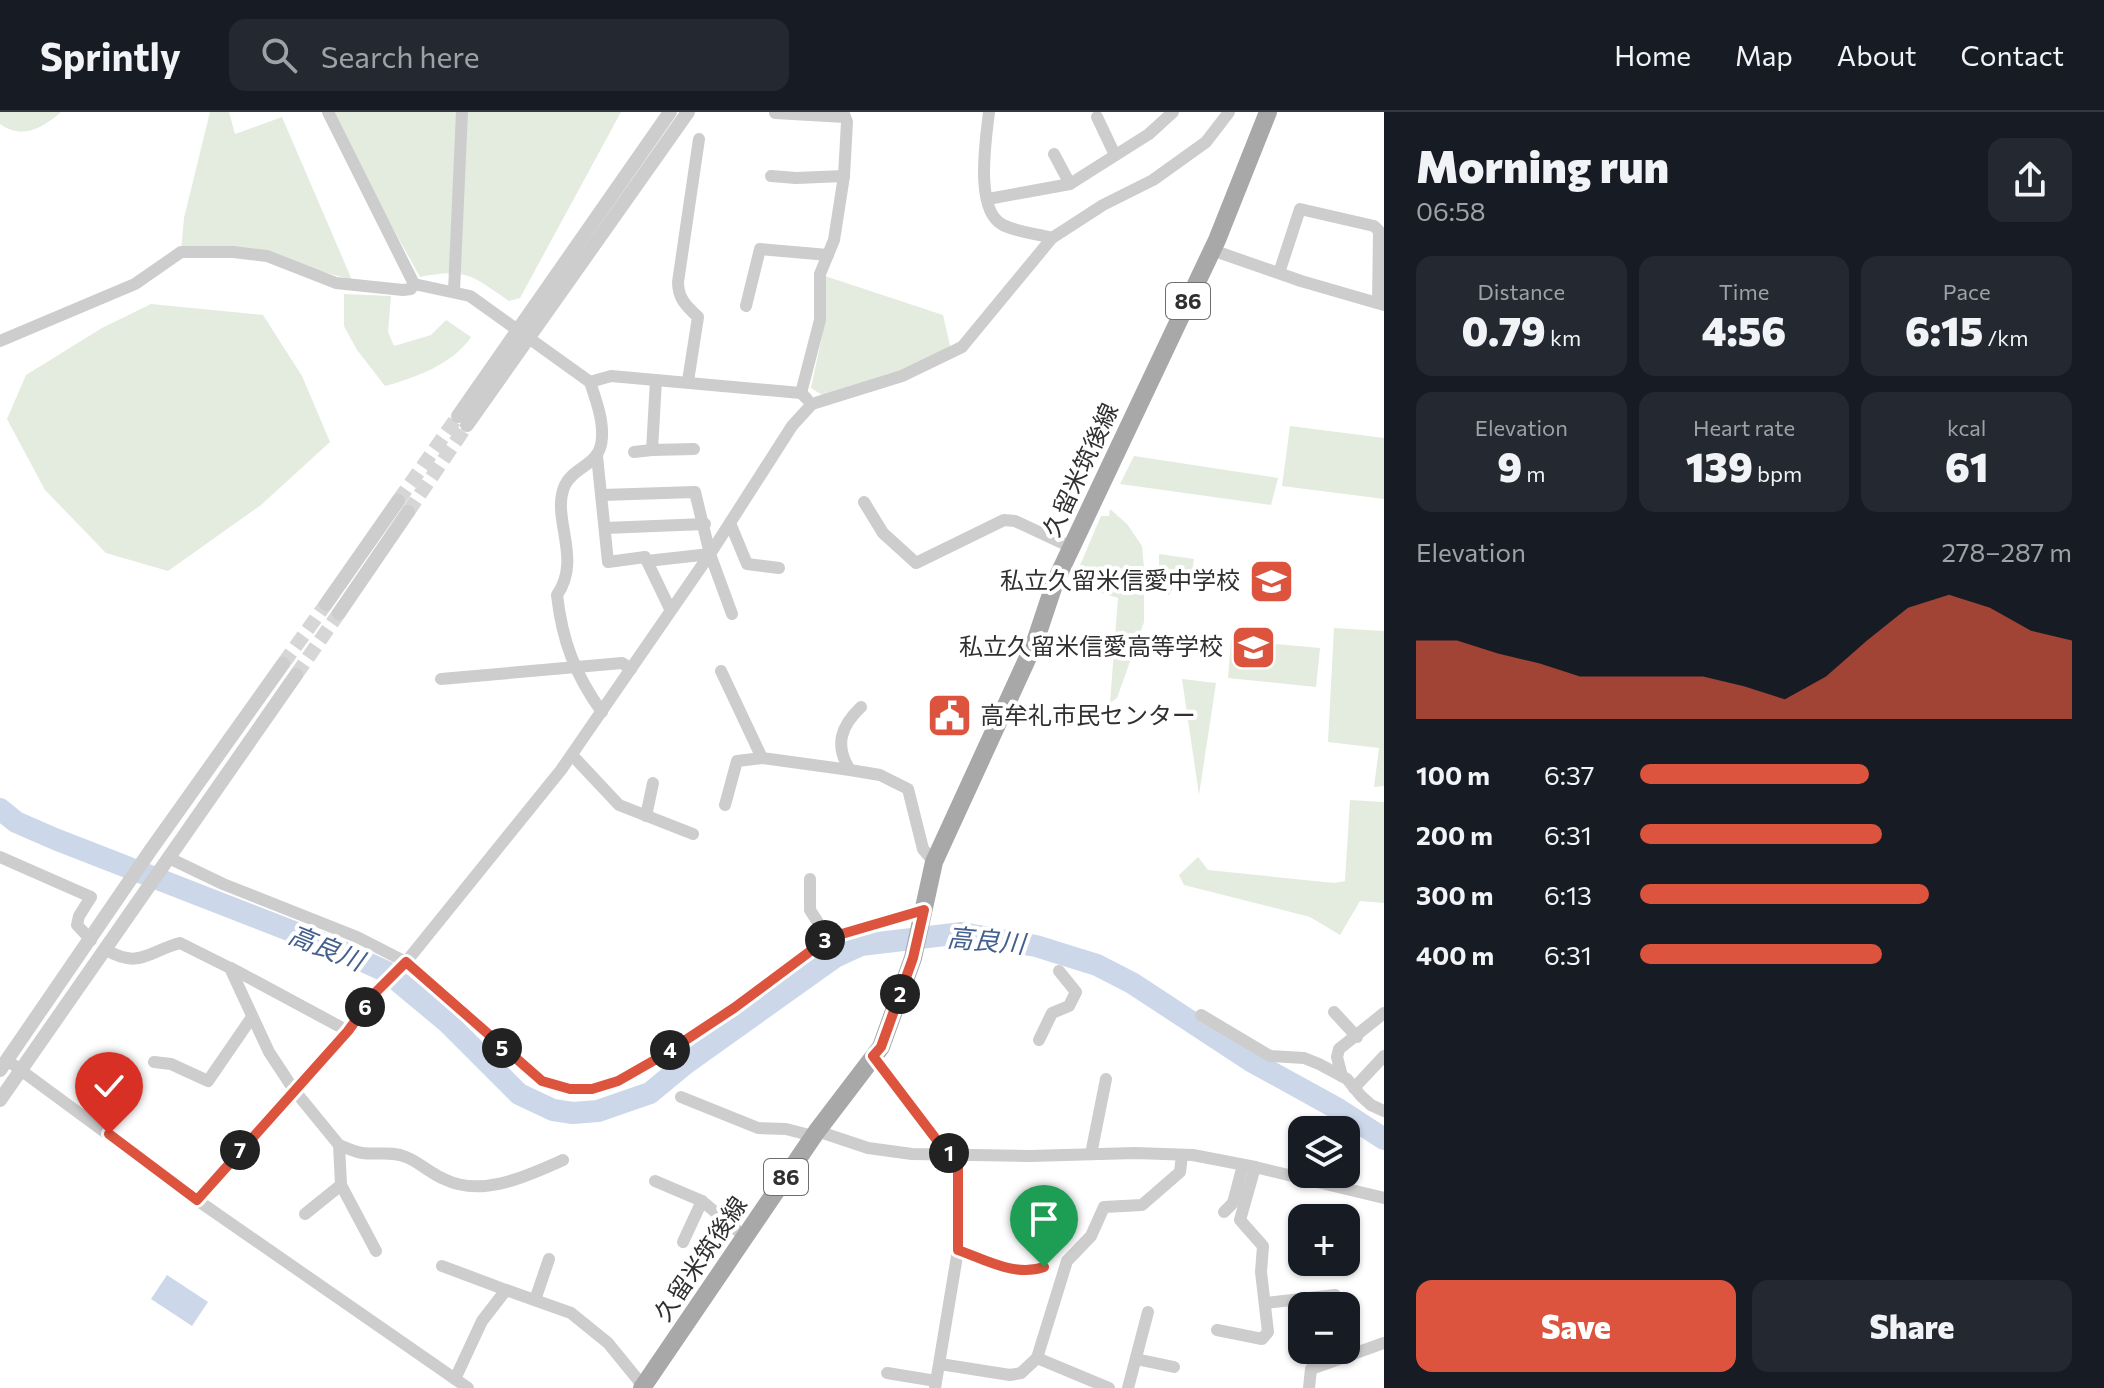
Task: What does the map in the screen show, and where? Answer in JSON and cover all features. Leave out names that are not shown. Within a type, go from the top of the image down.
[{"type":"main road","name":"久留米筑後線","points":[[643,1387],[815,1133],[881,1047],[913,954],[934,862],[1035,642],[1055,582],[1212,250],[1268,112]]},
{"type":"street","points":[[328,112],[414,284]]},
{"type":"street","points":[[454,291],[462,112]]},
{"type":"street","points":[[463,421],[670,112]]},
{"type":"street","points":[[523,335],[688,112]]},
{"type":"street","points":[[989,112],[982,183],[995,217],[1001,225],[1052,238]]},
{"type":"street","points":[[988,199],[1070,184],[1149,134],[1173,112]]},
{"type":"street","points":[[197,1200],[348,1031],[377,991],[406,962],[572,755],[710,554],[792,426],[812,404],[902,376],[962,347],[1052,238],[1103,205],[1153,180],[1206,142],[1229,112]]},
{"type":"street","points":[[775,113],[844,114],[848,150],[834,240],[820,274],[820,320],[801,393]]},
{"type":"street","points":[[1097,117],[1115,155]]},
{"type":"street","points":[[688,381],[698,317],[684,304],[678,282],[699,139]]},
{"type":"street","points":[[1054,154],[1070,184]]},
{"type":"street","points":[[771,176],[844,176]]},
{"type":"street","points":[[1212,250],[1279,273],[1381,304],[1379,231],[1374,226],[1300,209],[1279,273]]},
{"type":"street","points":[[746,306],[760,249],[828,255]]},
{"type":"street","points":[[0,341],[135,284],[181,252],[233,252],[267,256],[336,283],[403,290],[411,289],[414,284]]},
{"type":"street","points":[[414,284],[470,296],[590,382],[600,416],[602,439],[597,456],[608,562],[645,557],[670,609]]},
{"type":"street","points":[[590,382],[611,376],[688,381],[801,393],[812,404]]},
{"type":"street","points":[[652,450],[656,380]]},
{"type":"street","points":[[634,452],[694,449]]},
{"type":"street","points":[[597,456],[565,485],[562,500],[568,569],[566,582],[557,595],[561,627],[574,666],[585,689],[602,712]]},
{"type":"street","points":[[602,495],[695,492],[710,554],[732,614]]},
{"type":"street","points":[[864,502],[883,533],[916,563],[1004,520],[1015,521],[1071,547]]},
{"type":"street","points":[[333,609],[403,506]]},
{"type":"street","points":[[730,523],[747,564],[779,568]]},
{"type":"street","points":[[605,528],[705,524]]},
{"type":"street","points":[[647,561],[710,554]]},
{"type":"street","points":[[441,679],[622,663],[631,669]]},
{"type":"street","points":[[283,664],[91,940],[2,1061],[22,1069],[197,1200],[468,1388]]},
{"type":"street","points":[[721,671],[762,758]]},
{"type":"street","points":[[0,1100],[171,859],[296,675]]},
{"type":"street","points":[[850,770],[842,757],[842,731],[861,707]]},
{"type":"street","points":[[572,755],[619,805],[693,834]]},
{"type":"street","points":[[725,805],[737,761],[762,758],[880,775],[908,789],[923,849],[934,862]]},
{"type":"street","points":[[646,816],[653,783]]},
{"type":"street","points":[[0,857],[91,897],[77,925],[91,940]]},
{"type":"street","points":[[171,859],[223,884],[357,937],[406,962],[542,1081],[570,1089],[592,1089],[618,1081],[660,1057],[734,1008],[828,938],[924,910]]},
{"type":"street","points":[[810,879],[810,910],[828,938]]},
{"type":"street","points":[[106,950],[128,960],[137,960],[180,943],[348,1031]]},
{"type":"street","points":[[230,968],[269,1052],[294,1090],[339,1145],[361,1153],[407,1157],[442,1179],[462,1186],[484,1186],[524,1177],[563,1160]]},
{"type":"street","points":[[1039,1040],[1052,1013],[1069,1006],[1076,992],[1059,971]]},
{"type":"street","points":[[1334,1012],[1357,1037]]},
{"type":"street","points":[[1342,1076],[1337,1057],[1339,1049],[1384,1013]]},
{"type":"street","points":[[1201,1015],[1270,1056],[1304,1058],[1342,1076],[1371,1105],[1384,1111]]},
{"type":"street","points":[[154,1062],[171,1064],[208,1081],[252,1017]]},
{"type":"street","points":[[873,1056],[958,1168],[958,1250],[936,1384],[887,1373]]},
{"type":"street","points":[[1354,1088],[1384,1056]]},
{"type":"street","points":[[1091,1154],[1106,1079]]},
{"type":"street","points":[[681,1097],[758,1128],[815,1133],[868,1148],[951,1155],[1182,1155],[1249,1166],[1384,1198]]},
{"type":"street","points":[[339,1145],[341,1185],[376,1251]]},
{"type":"street","points":[[940,1364],[1010,1375],[1021,1373],[1037,1358],[1067,1261],[1091,1236],[1104,1207],[1142,1205],[1180,1172],[1182,1155]]},
{"type":"street","points":[[1224,1212],[1233,1203],[1249,1166]]},
{"type":"street","points":[[1217,1330],[1262,1339],[1268,1332],[1261,1272],[1263,1246],[1240,1220],[1249,1166]]},
{"type":"street","points":[[655,1181],[702,1201],[745,1237]]},
{"type":"street","points":[[305,1214],[341,1185]]},
{"type":"street","points":[[683,1242],[702,1201]]},
{"type":"street","points":[[958,1250],[1018,1271],[1031,1272],[1044,1267]]},
{"type":"street","points":[[535,1300],[549,1259]]},
{"type":"street","points":[[442,1266],[571,1313],[608,1343],[643,1387]]},
{"type":"street","points":[[455,1379],[482,1321],[506,1290]]},
{"type":"street","points":[[1265,1303],[1288,1300]]},
{"type":"street","points":[[1128,1388],[1148,1312]]},
{"type":"street","points":[[1309,1388],[1311,1369],[1384,1343]]},
{"type":"street","points":[[1037,1358],[1101,1387]]},
{"type":"street","points":[[1136,1359],[1174,1367]]},
{"type":"shaded area","points":[[0,112],[61,112],[40,127],[16,131],[0,124]]},
{"type":"shaded area","points":[[210,112],[229,112],[235,134],[282,117],[352,280],[267,256],[181,252],[184,218]]},
{"type":"shaded area","points":[[328,112],[621,112],[520,298],[509,301],[468,276],[448,273],[420,277]]},
{"type":"shaded area","points":[[825,276],[943,315],[951,350],[902,372],[822,395],[811,388],[825,322]]},
{"type":"shaded area","points":[[344,294],[391,296],[388,332],[394,346],[431,335],[446,320],[471,337],[444,362],[421,374],[385,386],[357,350],[344,326]]},
{"type":"shaded area","points":[[151,304],[263,315],[302,376],[330,442],[261,505],[168,571],[106,553],[45,490],[7,419],[26,375],[102,328]]},
{"type":"shaded area","points":[[1290,426],[1384,438],[1384,499],[1282,486]]},
{"type":"shaded area","points":[[1134,456],[1278,478],[1271,505],[1120,484]]},
{"type":"shaded area","points":[[1110,509],[1127,524],[1142,546],[1144,622],[1117,698],[1110,703],[1118,598],[1072,584],[1101,516],[1109,516]]},
{"type":"shaded area","points":[[1159,554],[1194,559],[1191,578],[1178,579],[1169,595],[1159,593]]},
{"type":"shaded area","points":[[1334,628],[1384,631],[1384,786],[1374,787],[1379,748],[1328,742]]},
{"type":"shaded area","points":[[1231,640],[1320,648],[1316,687],[1228,678]]},
{"type":"shaded area","points":[[1182,679],[1216,683],[1199,795]]},
{"type":"shaded area","points":[[1350,800],[1384,802],[1384,903],[1360,901],[1340,935],[1310,917],[1184,885],[1179,875],[1198,857],[1208,870],[1334,883],[1345,881]]},
{"type":"water","points":[[167,1275],[208,1302],[192,1326],[151,1299]]},
{"type":"waterway","name":"高良川","points":[[0,809],[16,822],[55,839],[330,946],[387,972],[447,1022],[519,1094],[553,1110],[573,1113],[598,1111],[650,1093],[685,1064],[835,957],[861,945],[962,933],[1036,946],[1097,965],[1132,983],[1251,1061],[1338,1109],[1384,1139]]},
{"type":"tunnel","points":[[398,501],[458,416]]},
{"type":"tunnel","points":[[408,512],[467,425]]},
{"type":"tunnel","points":[[283,664],[326,604]]},
{"type":"tunnel","points":[[296,675],[339,613]]},
{"type":"place","name":"私立久留米信愛中学校","points":[[1271,581]]},
{"type":"place","name":"私立久留米信愛高等学校","points":[[1254,647]]},
{"type":"place","name":"高牟礼市民センター","points":[[949,716]]},
{"type":"route","points":[[109,1134],[197,1200],[348,1031],[377,991],[406,962],[542,1081],[570,1089],[592,1089],[618,1081],[660,1057],[734,1008],[828,938],[924,910],[913,958],[881,1047],[873,1056],[958,1168],[958,1250],[1018,1271],[1031,1272],[1044,1267]]}]
